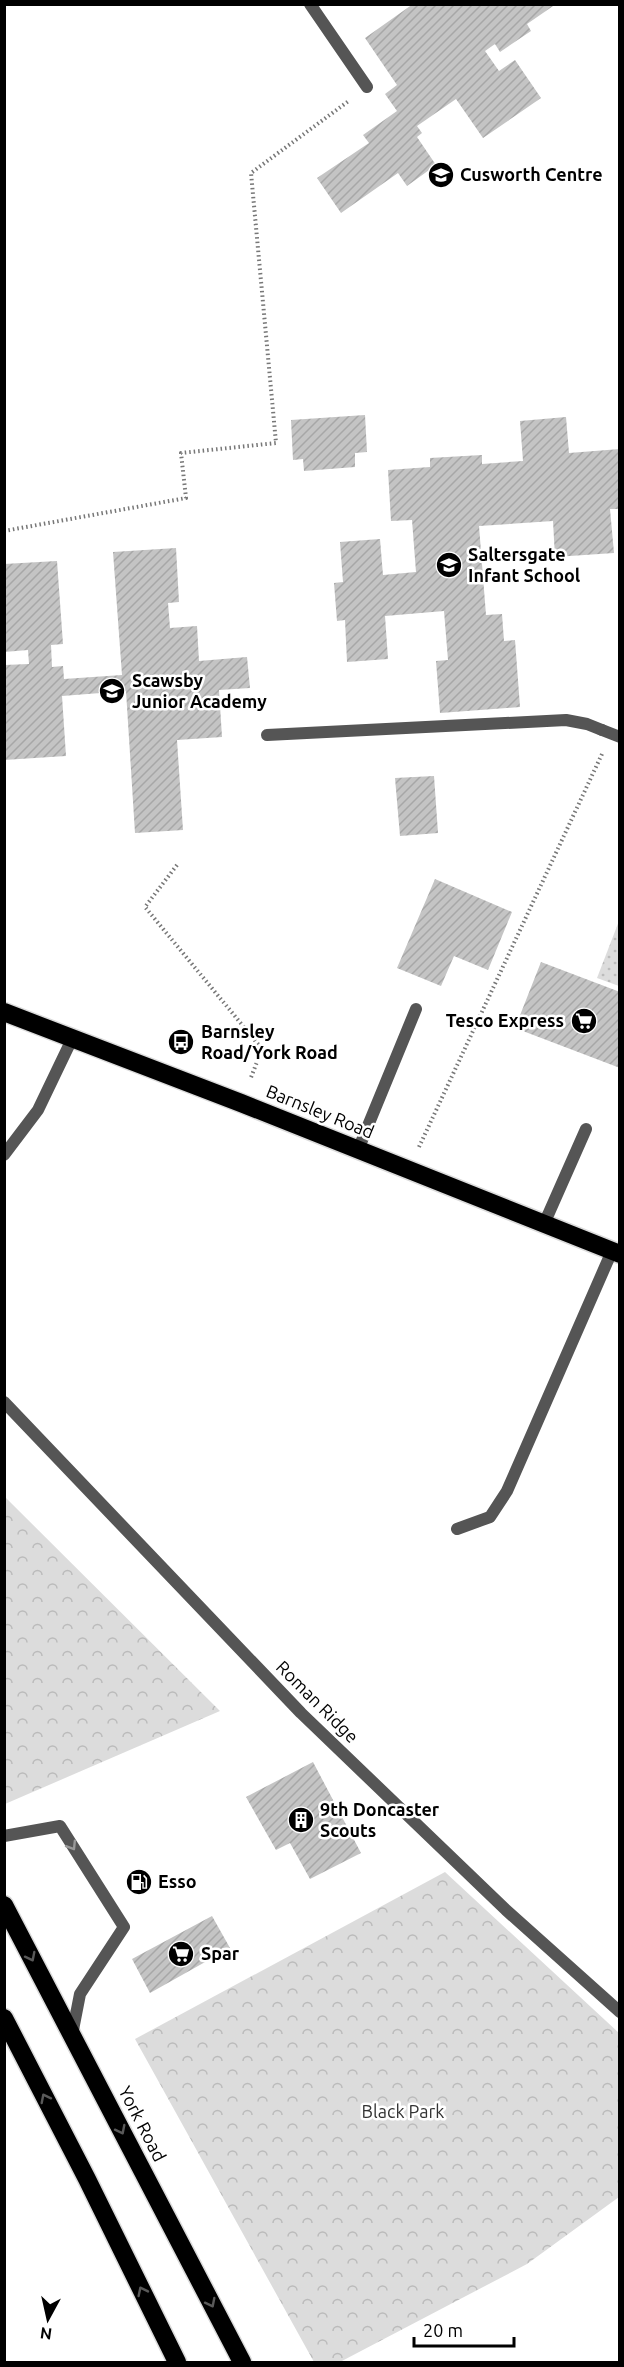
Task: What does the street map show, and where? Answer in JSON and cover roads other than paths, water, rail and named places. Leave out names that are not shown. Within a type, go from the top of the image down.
[{"type":"highway","name":"Barnsley Road","points":[[4,1011],[616,1253]]},
{"type":"highway","name":"York Road","points":[[4,1905],[242,2362]]},
{"type":"highway","points":[[4,2018],[87,2179],[177,2362]]},
{"type":"street","points":[[311,5],[367,87]]},
{"type":"street","points":[[267,735],[566,720],[587,724],[611,733]]},
{"type":"street","points":[[358,1150],[416,1009]]},
{"type":"street","points":[[4,1155],[38,1110],[73,1037]]},
{"type":"street","points":[[544,1224],[586,1129]]},
{"type":"street","points":[[457,1529],[490,1517],[507,1491],[616,1253]]},
{"type":"street","name":"Roman Ridge","points":[[4,1402],[301,1713],[506,1910],[620,2012]]},
{"type":"street","points":[[4,1836],[60,1826],[124,1927],[80,1994],[72,2035]]},
{"type":"place","name":"Cusworth Centre","points":[[441,175]]},
{"type":"place","name":"Saltersgate Infant School","points":[[449,565]]},
{"type":"place","name":"Scawsby Junior Academy","points":[[112,691]]},
{"type":"place","name":"Tesco Express","points":[[584,1021]]},
{"type":"place","name":"Barnsley Road/York Road","points":[[181,1042]]},
{"type":"place","name":"9th Doncaster Scouts","points":[[301,1820]]},
{"type":"place","name":"Esso","points":[[139,1882]]},
{"type":"place","name":"Spar","points":[[181,1954]]},
{"type":"park label","name":"Black Park","points":[[403,2112]]}]
